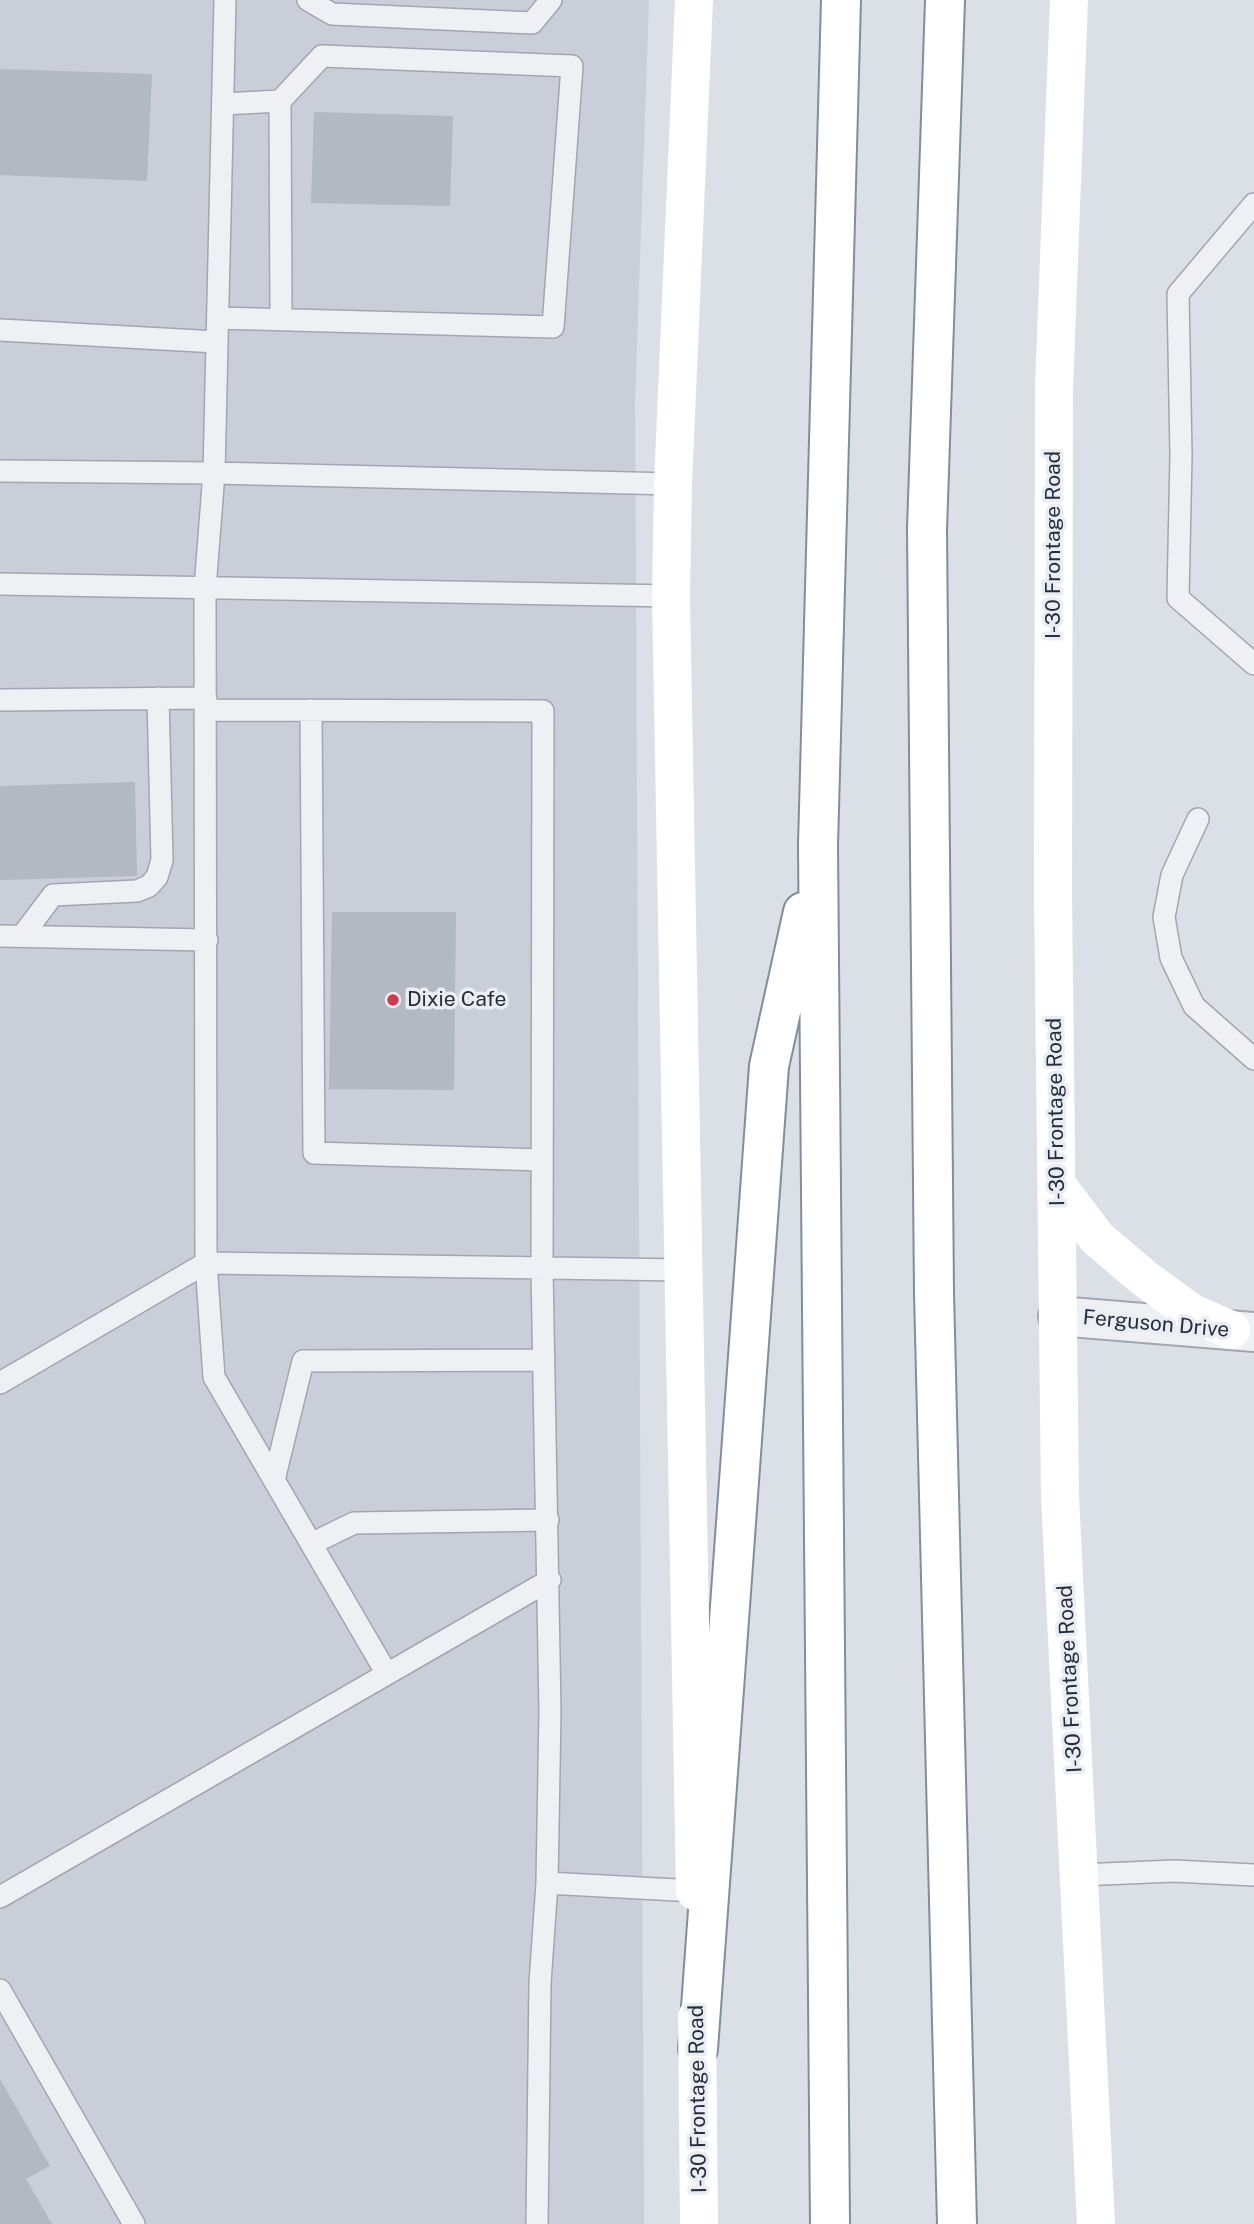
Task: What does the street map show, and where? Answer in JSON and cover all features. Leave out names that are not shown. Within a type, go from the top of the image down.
[{"type":"main road","name":"I-30 Frontage Road","points":[[694,0],[673,484],[671,596],[699,2224]]},
{"type":"main road","points":[[830,2224],[818,845],[841,0]]},
{"type":"main road","points":[[945,0],[927,543],[934,1293],[957,2224]]},
{"type":"main road","name":"I-30 Frontage Road","points":[[1069,0],[1054,388],[1053,895],[1056,1185],[1060,1497],[1096,2224]]},
{"type":"main road","points":[[698,2049],[769,1066],[818,845]]},
{"type":"main road","points":[[1056,1185],[1097,1238],[1144,1278],[1192,1314],[1243,1331]]},
{"type":"street","name":"Ferguson Drive","points":[[1058,1316],[1243,1331]]},
{"type":"lane","points":[[225,0],[214,473],[205,588],[206,1263],[214,1377],[387,1674]]},
{"type":"lane","points":[[308,0],[332,14],[532,23],[551,0]]},
{"type":"lane","points":[[218,318],[553,327],[572,66],[322,56],[280,101],[281,318]]},
{"type":"lane","points":[[223,104],[280,101]]},
{"type":"lane","points":[[1254,204],[1178,294],[1181,455],[1178,598],[1254,664]]},
{"type":"lane","points":[[0,330],[217,342]]},
{"type":"lane","points":[[0,471],[214,473],[673,484]]},
{"type":"lane","points":[[0,584],[671,596]]},
{"type":"lane","points":[[22,936],[53,895],[137,891],[149,886],[157,877],[162,860],[159,698]]},
{"type":"lane","points":[[0,700],[159,698],[206,704],[311,710],[544,711],[542,1269],[550,1580],[547,1883],[540,1983],[537,2224]]},
{"type":"lane","points":[[311,710],[314,1153],[542,1160]]},
{"type":"lane","points":[[1198,819],[1172,875],[1164,917],[1171,958],[1194,1006],[1250,1047]]},
{"type":"lane","points":[[0,936],[207,940]]},
{"type":"lane","points":[[0,1383],[206,1263],[683,1270]]},
{"type":"lane","points":[[274,1480],[303,1361],[544,1360]]},
{"type":"lane","points":[[311,1544],[354,1523],[548,1520]]},
{"type":"lane","points":[[0,1896],[550,1580]]},
{"type":"lane","points":[[1080,1875],[1174,1871],[1254,1875]]},
{"type":"lane","points":[[547,1883],[695,1891]]},
{"type":"lane","points":[[0,1990],[134,2224]]},
{"type":"shaded area","points":[[0,0],[649,0],[635,402],[644,2224],[0,2224]]},
{"type":"building","points":[[0,69],[152,74],[147,181],[0,175]]},
{"type":"building","points":[[314,112],[453,116],[450,206],[311,203]]},
{"type":"building","points":[[135,782],[137,876],[0,880],[0,786]]},
{"type":"building","name":"Dixie Cafe","points":[[332,912],[456,912],[454,1090],[329,1089]]},
{"type":"building","points":[[0,2079],[50,2166],[26,2179],[52,2224],[0,2224]]},
{"type":"place","name":"Dixie Cafe","points":[[393,1000]]}]
